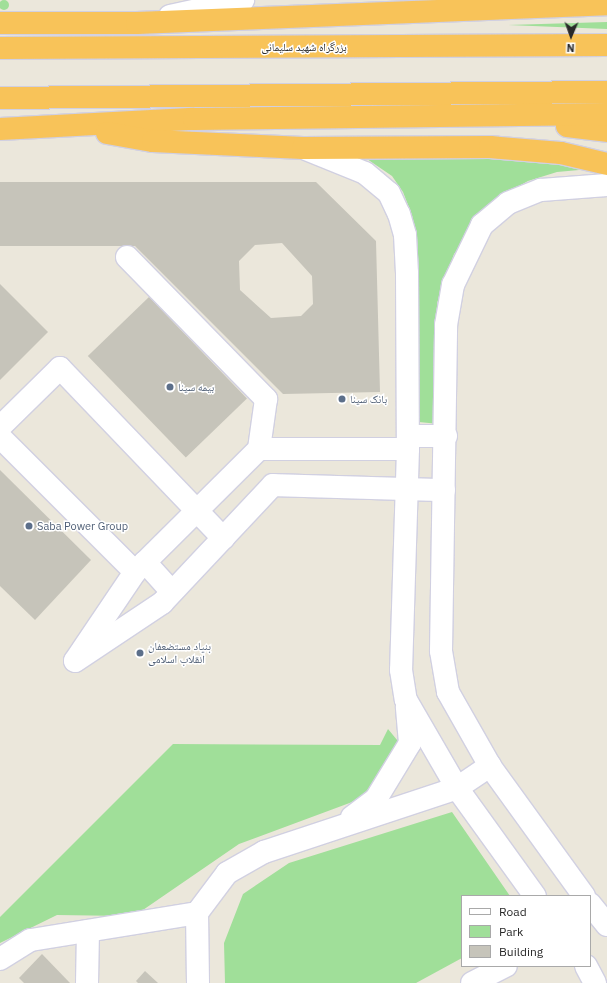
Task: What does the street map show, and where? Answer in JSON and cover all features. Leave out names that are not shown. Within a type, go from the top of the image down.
[{"type":"highway","points":[[0,24],[137,23],[607,4]]},
{"type":"highway","name":"بزرگراه شهید سلیمانی","points":[[0,48],[607,45]]},
{"type":"highway","points":[[0,98],[607,92]]},
{"type":"highway","points":[[0,129],[70,127],[194,119],[488,118],[607,114]]},
{"type":"highway","points":[[488,118],[607,131]]},
{"type":"highway","points":[[70,127],[153,141],[303,148],[490,147],[560,153],[607,164]]},
{"type":"lane","points":[[137,23],[243,0]]},
{"type":"lane","points":[[303,148],[365,173],[389,193],[399,214],[405,235],[407,273],[408,442],[401,670],[406,700],[410,742],[395,772],[376,799],[338,827]]},
{"type":"lane","points":[[583,895],[490,766],[448,692],[442,658],[447,318],[453,285],[482,225],[508,203],[541,190],[583,184],[607,186]]},
{"type":"lane","points":[[127,257],[266,399],[259,449],[140,567],[75,661],[162,603],[273,485],[407,491],[444,490]]},
{"type":"lane","points":[[0,427],[60,368],[223,538]]},
{"type":"lane","points":[[259,449],[408,442],[446,436]]},
{"type":"lane","points":[[0,437],[140,567],[172,592]]},
{"type":"lane","points":[[406,700],[457,788],[534,895]]},
{"type":"lane","points":[[198,983],[197,913],[227,873],[264,852],[457,788],[490,766]]},
{"type":"lane","points":[[591,905],[607,925]]},
{"type":"lane","points":[[0,959],[31,940],[197,913]]},
{"type":"lane","points":[[87,983],[88,931]]},
{"type":"lane","points":[[472,983],[504,967]]},
{"type":"lane","points":[[587,967],[595,983]]},
{"type":"green space","points":[[2,0],[6,0],[8,1],[8,9],[2,10],[-1,7],[-1,3]]},
{"type":"green space","points":[[607,22],[607,29],[508,25]]},
{"type":"green space","points":[[501,158],[552,160],[590,169],[557,172],[528,181],[499,197],[454,254],[437,303],[439,424],[419,422],[416,239],[412,215],[403,192],[392,176],[367,159]]},
{"type":"green space","points":[[388,729],[402,746],[363,798],[239,844],[140,912],[125,916],[57,915],[0,943],[0,917],[173,744],[380,745]]},
{"type":"green space","points":[[452,812],[509,895],[461,895],[461,959],[416,983],[225,983],[224,943],[243,894],[289,863]]},
{"type":"building","points":[[0,182],[316,182],[376,241],[380,392],[283,394],[135,246],[0,246]],"holes":[[[282,243],[312,276],[313,304],[301,316],[271,318],[240,290],[239,261],[255,245]]]},
{"type":"building","points":[[0,284],[48,332],[0,380]]},
{"type":"building","points":[[149,297],[247,398],[186,457],[88,356]]},
{"type":"building","points":[[0,470],[91,560],[35,620],[0,586]]},
{"type":"building","points":[[42,954],[70,983],[24,983],[19,978]]},
{"type":"building","points":[[145,971],[158,983],[138,983],[136,981]]},
{"type":"place","name":"بیمه سینا","points":[[170,387]]},
{"type":"place","name":"بانک سینا","points":[[342,399]]},
{"type":"place","name":"Saba Power Group","points":[[29,526]]},
{"type":"place","name":"بنیاد مستضعفان انقلاب اسلامی","points":[[140,653]]}]
